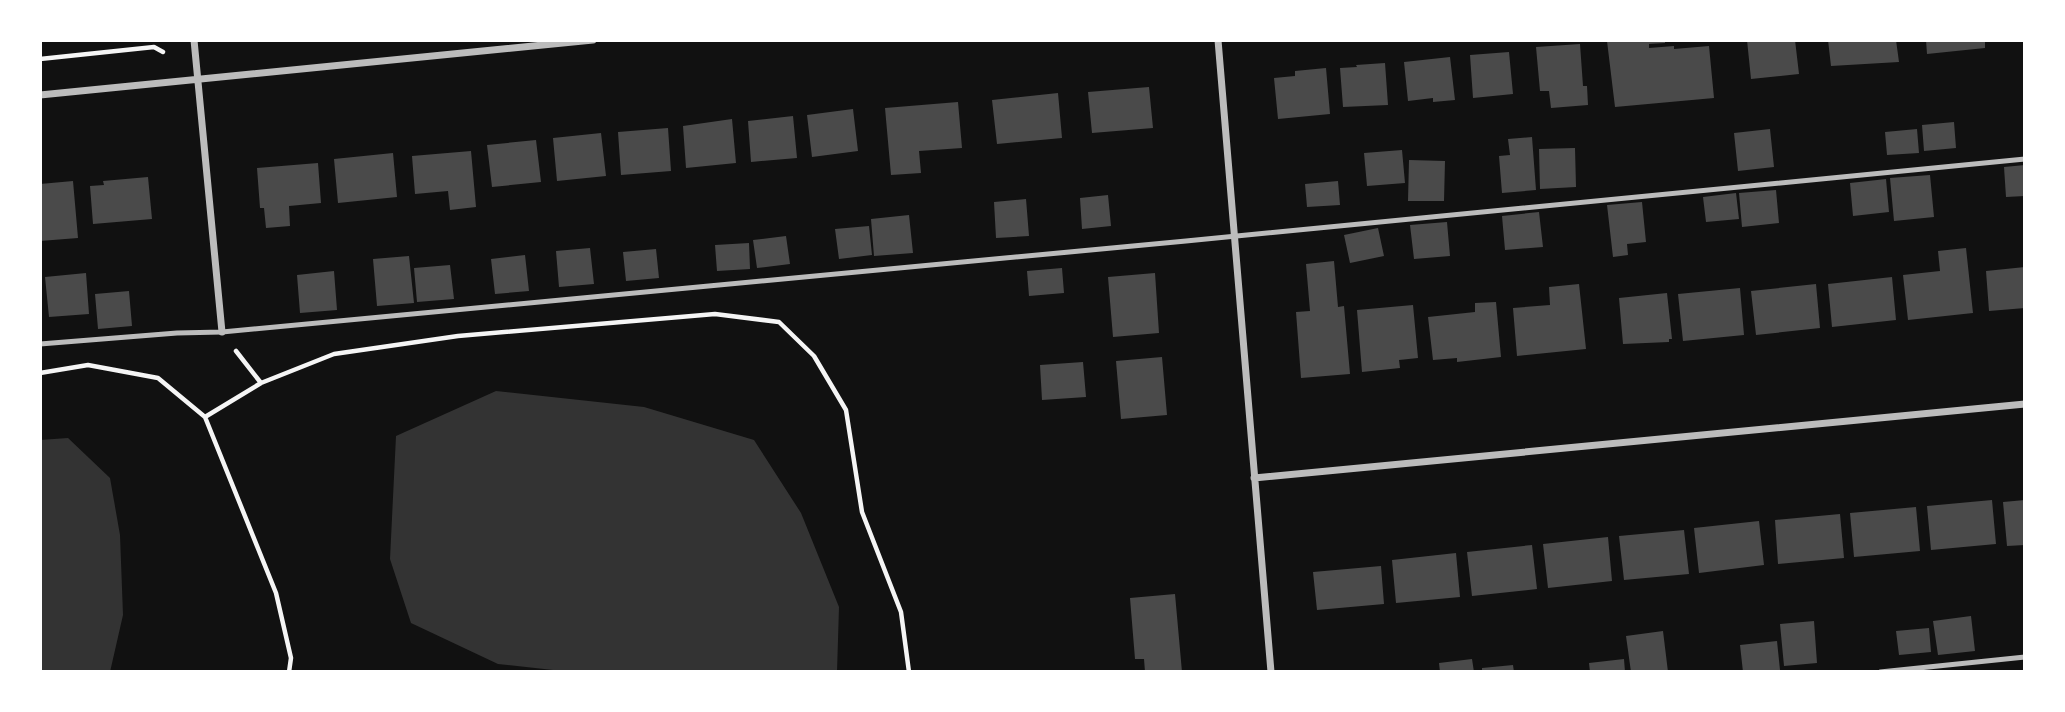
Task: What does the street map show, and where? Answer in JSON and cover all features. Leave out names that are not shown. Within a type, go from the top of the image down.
[{"type":"street","points":[[194,40],[222,332]]},
{"type":"street","points":[[40,95],[593,40]]},
{"type":"street","points":[[1218,40],[1271,672]]},
{"type":"street","points":[[1254,478],[2025,404]]},
{"type":"lane","points":[[40,344],[222,332],[2025,159]]},
{"type":"lane","points":[[1880,672],[2025,657]]},
{"type":"path","points":[[40,59],[154,47],[163,52]]},
{"type":"path","points":[[205,417],[261,383],[334,354],[458,336],[715,314],[779,322],[814,356],[846,410],[862,512],[901,612],[909,672]]},
{"type":"path","points":[[222,332],[261,383]]},
{"type":"path","points":[[40,373],[88,365],[158,378],[205,417],[276,593],[291,658],[289,672]]},
{"type":"shaded area","points":[[496,391],[644,407],[754,440],[801,513],[839,607],[837,672],[571,672],[498,664],[411,623],[390,559],[396,436]]},
{"type":"shaded area","points":[[68,438],[110,478],[120,535],[123,615],[110,672],[40,672],[40,440]]},
{"type":"building","points":[[1665,40],[1665,43],[1649,44],[1649,48],[1709,46],[1714,98],[1615,107],[1607,41]]},
{"type":"building","points":[[1747,40],[1795,40],[1799,74],[1751,79]]},
{"type":"building","points":[[1828,40],[1896,40],[1899,62],[1831,66]]},
{"type":"building","points":[[1926,40],[1985,40],[1985,48],[1927,54]]},
{"type":"building","points":[[1580,44],[1583,86],[1587,86],[1588,105],[1551,108],[1549,91],[1540,91],[1536,47]]},
{"type":"building","points":[[1509,52],[1513,94],[1473,98],[1470,55]]},
{"type":"building","points":[[1450,57],[1455,100],[1433,102],[1433,98],[1408,101],[1404,62]]},
{"type":"building","points":[[1385,63],[1388,105],[1343,107],[1340,68]]},
{"type":"building","points":[[1326,68],[1330,114],[1278,119],[1274,78],[1295,76],[1295,71]]},
{"type":"building","points":[[1149,87],[1153,128],[1092,133],[1088,92]]},
{"type":"building","points":[[1058,93],[1062,138],[997,144],[992,100]]},
{"type":"building","points":[[958,102],[962,148],[919,151],[921,173],[891,175],[885,108]]},
{"type":"building","points":[[853,109],[858,151],[812,157],[807,115]]},
{"type":"building","points":[[793,116],[797,158],[751,162],[748,121]]},
{"type":"building","points":[[732,119],[736,163],[686,168],[683,126]]},
{"type":"building","points":[[1954,122],[1956,148],[1924,151],[1922,125]]},
{"type":"building","points":[[668,128],[671,171],[621,175],[618,132]]},
{"type":"building","points":[[1770,129],[1774,167],[1738,171],[1734,133]]},
{"type":"building","points":[[1917,129],[1919,153],[1887,155],[1885,132]]},
{"type":"building","points":[[601,133],[606,176],[557,181],[553,138]]},
{"type":"building","points":[[1532,137],[1536,190],[1502,193],[1499,156],[1510,155],[1508,139]]},
{"type":"building","points":[[536,140],[541,182],[492,187],[487,145]]},
{"type":"building","points":[[1575,148],[1576,187],[1540,189],[1539,149]]},
{"type":"building","points":[[1402,150],[1405,183],[1367,186],[1364,153]]},
{"type":"building","points":[[471,151],[476,207],[450,210],[448,191],[415,194],[412,156]]},
{"type":"building","points":[[393,153],[397,197],[338,203],[334,159]]},
{"type":"building","points":[[1409,160],[1445,161],[1444,201],[1408,201]]},
{"type":"building","points":[[318,163],[321,203],[289,206],[290,226],[266,228],[264,208],[260,208],[257,168]]},
{"type":"building","points":[[2025,165],[2025,196],[2006,197],[2004,167]]},
{"type":"building","points":[[1930,175],[1934,217],[1894,221],[1890,178]]},
{"type":"building","points":[[148,177],[152,219],[93,224],[90,186],[104,185],[103,181]]},
{"type":"building","points":[[1886,179],[1889,212],[1853,216],[1850,183]]},
{"type":"building","points":[[73,181],[78,238],[40,241],[40,184]]},
{"type":"building","points":[[1338,181],[1340,205],[1307,207],[1305,184]]},
{"type":"building","points":[[1776,190],[1779,223],[1742,227],[1739,193]]},
{"type":"building","points":[[1736,193],[1739,219],[1706,222],[1703,197]]},
{"type":"building","points":[[1108,195],[1111,226],[1082,229],[1080,198]]},
{"type":"building","points":[[1026,199],[1029,236],[996,238],[994,202]]},
{"type":"building","points":[[1642,202],[1646,242],[1627,244],[1628,255],[1613,257],[1607,205]]},
{"type":"building","points":[[1539,212],[1543,247],[1505,250],[1502,216]]},
{"type":"building","points":[[909,215],[913,253],[874,256],[871,219]]},
{"type":"building","points":[[1447,222],[1450,256],[1414,259],[1410,225]]},
{"type":"building","points":[[869,226],[872,255],[839,259],[835,229]]},
{"type":"building","points":[[1378,228],[1384,256],[1350,263],[1344,235]]},
{"type":"building","points":[[786,236],[790,264],[757,268],[753,240]]},
{"type":"building","points":[[749,243],[750,269],[717,271],[715,245]]},
{"type":"building","points":[[590,248],[594,284],[559,287],[556,251]]},
{"type":"building","points":[[1966,248],[1973,313],[1908,320],[1903,275],[1940,271],[1938,251]]},
{"type":"building","points":[[656,249],[659,278],[626,281],[623,252]]},
{"type":"building","points":[[525,255],[529,291],[495,294],[491,259]]},
{"type":"building","points":[[409,256],[414,303],[377,306],[373,259]]},
{"type":"building","points":[[1334,261],[1338,307],[1344,306],[1350,374],[1301,378],[1296,312],[1310,311],[1306,264]]},
{"type":"building","points":[[450,265],[454,299],[417,302],[414,268]]},
{"type":"building","points":[[2025,267],[2025,308],[1989,311],[1986,271]]},
{"type":"building","points":[[1062,268],[1064,293],[1029,296],[1027,271]]},
{"type":"building","points":[[334,271],[337,310],[300,313],[297,275]]},
{"type":"building","points":[[86,273],[89,314],[49,317],[45,277]]},
{"type":"building","points":[[1155,273],[1159,333],[1113,337],[1108,277]]},
{"type":"building","points":[[1892,277],[1896,320],[1832,327],[1828,284]]},
{"type":"building","points":[[1579,284],[1586,349],[1517,356],[1513,308],[1550,305],[1549,287]]},
{"type":"building","points":[[1816,284],[1820,328],[1756,335],[1751,291]]},
{"type":"building","points":[[1740,288],[1744,335],[1683,341],[1678,294]]},
{"type":"building","points":[[129,291],[132,326],[98,329],[95,294]]},
{"type":"building","points":[[1667,293],[1672,339],[1669,339],[1669,342],[1623,344],[1619,298]]},
{"type":"building","points":[[1496,302],[1501,357],[1457,362],[1457,358],[1433,360],[1428,317],[1475,312],[1475,303]]},
{"type":"building","points":[[1413,305],[1418,358],[1399,360],[1400,368],[1362,372],[1357,310]]},
{"type":"building","points":[[1162,357],[1167,415],[1121,419],[1116,361]]},
{"type":"building","points":[[1083,362],[1086,397],[1042,400],[1040,365]]},
{"type":"building","points":[[1992,500],[1996,544],[1931,550],[1927,506]]},
{"type":"building","points":[[2025,500],[2025,545],[2007,546],[2003,502]]},
{"type":"building","points":[[1916,507],[1920,551],[1854,557],[1850,513]]},
{"type":"building","points":[[1840,514],[1844,558],[1778,564],[1775,520]]},
{"type":"building","points":[[1759,521],[1764,565],[1699,573],[1694,528]]},
{"type":"building","points":[[1684,530],[1689,574],[1624,580],[1619,536]]},
{"type":"building","points":[[1608,537],[1612,581],[1548,588],[1543,544]]},
{"type":"building","points":[[1532,545],[1537,589],[1472,596],[1467,552]]},
{"type":"building","points":[[1456,553],[1460,597],[1396,603],[1392,560]]},
{"type":"building","points":[[1381,566],[1384,604],[1317,610],[1313,572]]},
{"type":"building","points":[[1175,594],[1182,672],[1145,672],[1144,659],[1135,659],[1130,598]]},
{"type":"building","points":[[1971,616],[1975,651],[1938,655],[1933,621]]},
{"type":"building","points":[[1814,621],[1817,663],[1784,666],[1780,624]]},
{"type":"building","points":[[1929,628],[1931,652],[1899,655],[1896,631]]},
{"type":"building","points":[[1663,631],[1668,672],[1631,672],[1626,636]]},
{"type":"building","points":[[1777,641],[1780,670],[1743,672],[1740,645]]},
{"type":"building","points":[[1472,659],[1474,672],[1440,672],[1439,663]]},
{"type":"building","points":[[1624,659],[1625,672],[1590,672],[1589,663]]},
{"type":"building","points":[[1513,665],[1514,672],[1482,672],[1482,668]]}]
